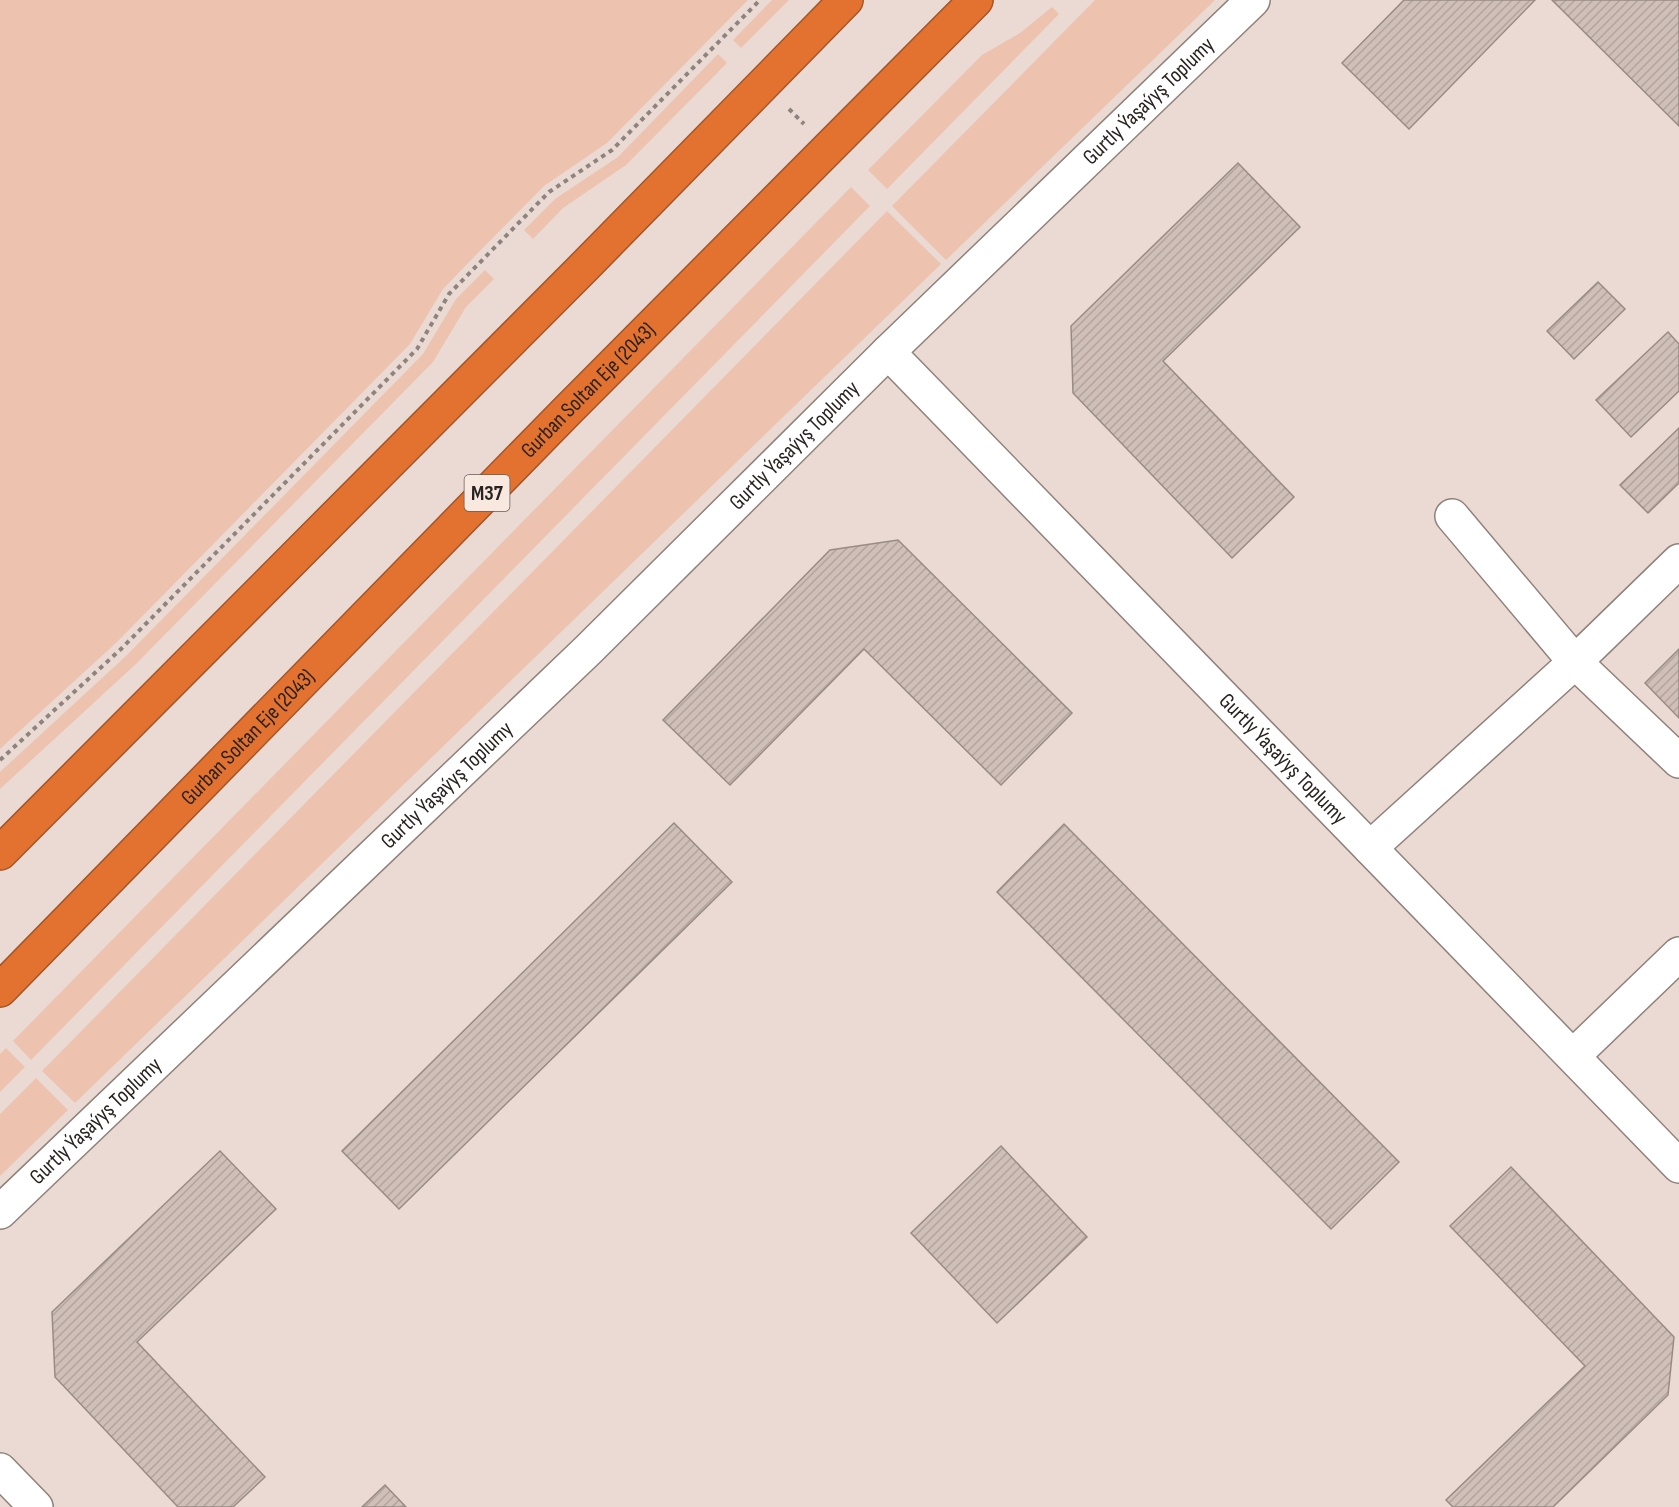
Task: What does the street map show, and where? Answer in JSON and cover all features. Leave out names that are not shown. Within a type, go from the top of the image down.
[{"type":"highway","points":[[0,853],[586,265],[846,0]]},
{"type":"highway","name":"Gurban Soltan Eje (2043)","points":[[0,990],[559,420],[976,0]]},
{"type":"highway","points":[[0,826],[82,769]]},
{"type":"street","name":"Gurtly Ýaşaýyş Toplumy","points":[[0,1212],[588,650],[888,352],[1253,0]]},
{"type":"street","name":"Gurtly Ýaşaýyş Toplumy","points":[[888,352],[1679,1166]]},
{"type":"street","points":[[1452,516],[1575,662],[1679,761]]},
{"type":"street","points":[[1370,848],[1575,662],[1679,561]]},
{"type":"street","points":[[1573,1056],[1679,954]]},
{"type":"street","points":[[0,1470],[36,1507]]},
{"type":"path","points":[[0,760],[121,649],[417,349],[449,294],[549,192],[612,150],[760,0]]},
{"type":"path","points":[[789,109],[804,124]]},
{"type":"shaded area","points":[[0,0],[748,0],[607,143],[544,186],[443,289],[410,344],[116,643],[0,749]]},
{"type":"shaded area","points":[[772,0],[789,0],[741,48],[733,40]]},
{"type":"shaded area","points":[[1095,0],[1215,0],[946,260],[892,206]]},
{"type":"shaded area","points":[[1052,7],[1059,14],[887,189],[868,170],[982,55],[1020,33]]},
{"type":"shaded area","points":[[718,54],[727,63],[626,165],[563,208],[533,239],[524,230],[555,199],[618,157]]},
{"type":"shaded area","points":[[851,187],[870,206],[31,1060],[13,1041]]},
{"type":"shaded area","points":[[887,211],[941,264],[75,1103],[42,1071]]},
{"type":"shaded area","points":[[485,270],[494,279],[466,307],[433,362],[136,664],[0,789],[0,772],[127,655],[423,354],[456,299]]},
{"type":"shaded area","points":[[6,1048],[25,1067],[0,1092],[0,1054]]},
{"type":"shaded area","points":[[36,1078],[68,1110],[0,1176],[0,1114]]},
{"type":"building","points":[[1404,0],[1535,0],[1409,129],[1342,63]]},
{"type":"building","points":[[1552,0],[1679,0],[1679,126]]},
{"type":"building","points":[[1238,163],[1300,227],[1163,361],[1294,497],[1232,558],[1073,393],[1071,326]]},
{"type":"building","points":[[1598,282],[1625,309],[1574,359],[1547,331]]},
{"type":"building","points":[[1668,332],[1679,344],[1679,391],[1631,437],[1596,400]]},
{"type":"building","points":[[1679,428],[1679,483],[1648,513],[1620,485]]},
{"type":"building","points":[[898,540],[1072,713],[1001,785],[864,649],[730,785],[663,720],[830,550]]},
{"type":"building","points":[[1679,649],[1679,718],[1645,683]]},
{"type":"building","points":[[674,823],[732,882],[399,1209],[342,1151]]},
{"type":"building","points":[[1064,824],[1399,1162],[1331,1229],[997,892]]},
{"type":"building","points":[[1001,1146],[1087,1237],[997,1323],[911,1233]]},
{"type":"building","points":[[220,1151],[276,1209],[137,1342],[265,1477],[233,1507],[178,1507],[55,1377],[52,1312]]},
{"type":"building","points":[[1511,1167],[1674,1337],[1668,1395],[1553,1507],[1453,1507],[1446,1500],[1585,1366],[1450,1226]]},
{"type":"building","points":[[385,1485],[406,1507],[362,1507]]}]
